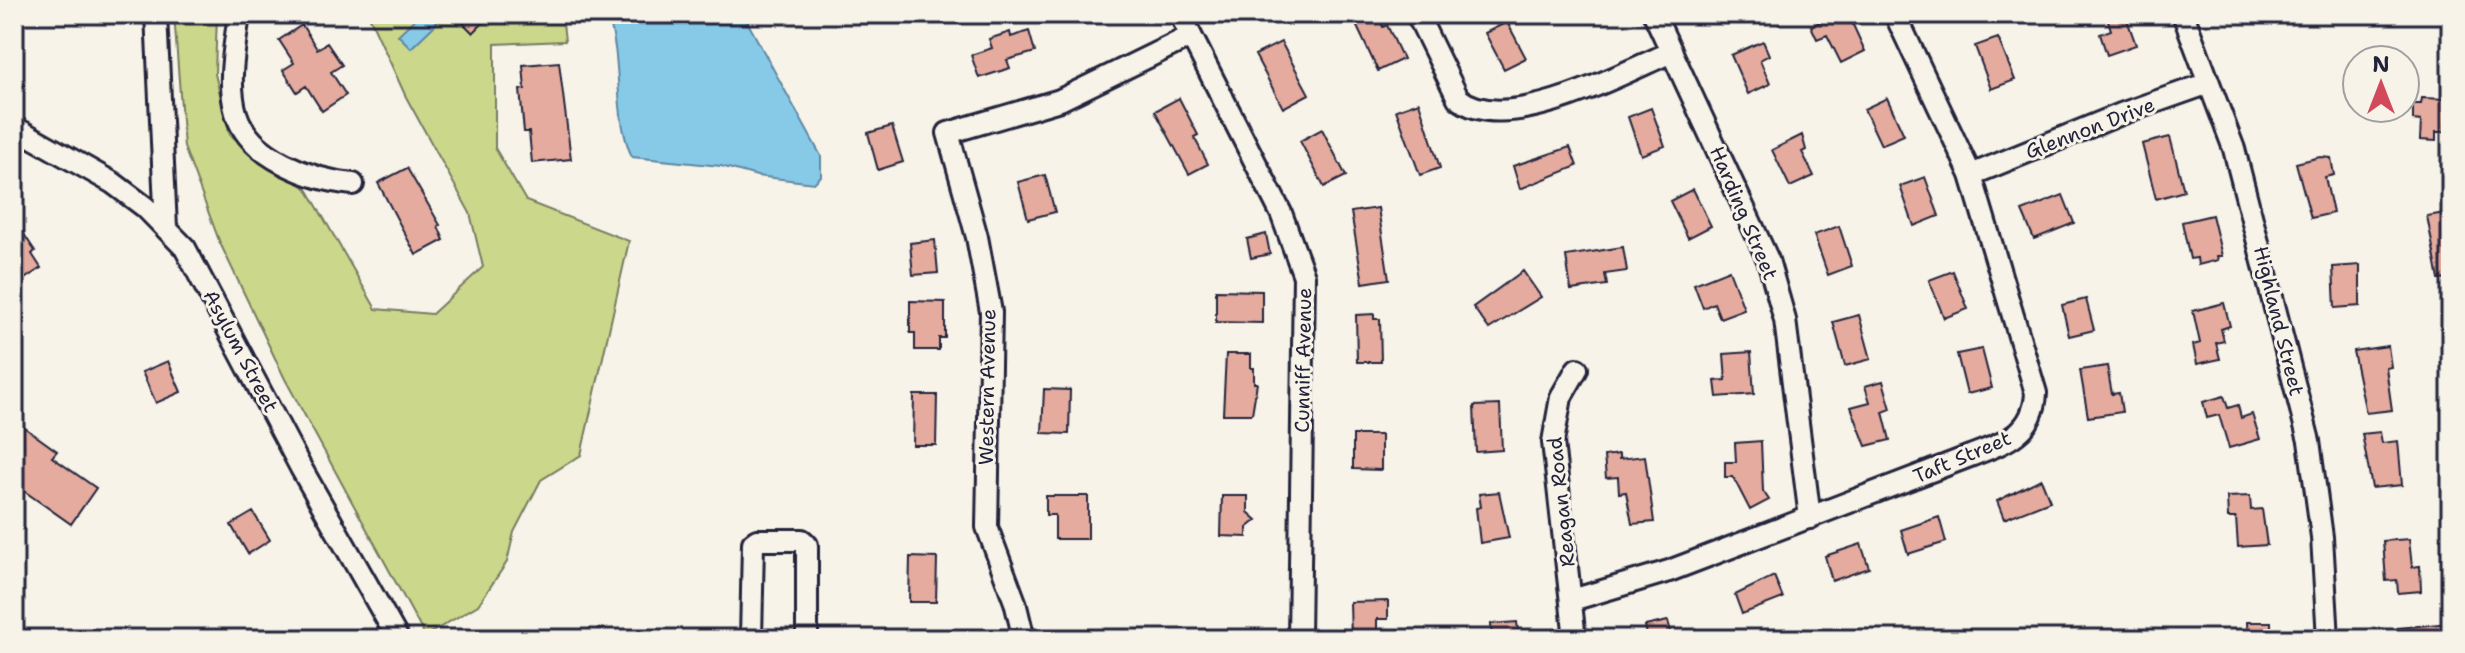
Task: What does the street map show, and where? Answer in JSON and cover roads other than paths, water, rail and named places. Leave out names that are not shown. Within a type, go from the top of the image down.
[{"type":"street","points":[[156,14],[166,228]]},
{"type":"street","points":[[239,14],[233,85],[237,118],[256,142],[299,174],[353,184]]},
{"type":"street","name":"Cunniff Avenue","points":[[1180,14],[1281,213],[1304,276],[1299,639]]},
{"type":"street","points":[[1417,14],[1458,98],[1481,110],[1519,109],[1558,99],[1672,52]]},
{"type":"street","name":"Harding Street","points":[[1654,14],[1768,260],[1785,320],[1810,518]]},
{"type":"street","name":"Taft Street","points":[[1572,600],[1669,571],[2003,442],[2024,429],[2031,419],[2036,393],[1971,175],[1895,14]]},
{"type":"street","name":"Highland Street","points":[[2183,14],[2234,149],[2309,441],[2322,537],[2328,639]]},
{"type":"street","name":"Western Avenue","points":[[1024,639],[1015,602],[987,527],[991,312],[977,237],[948,133],[1060,100],[1191,36]]},
{"type":"street","name":"Glennon Drive","points":[[1971,175],[2121,114],[2209,83]]},
{"type":"street","name":"Asylum Street","points":[[14,127],[113,183],[185,248],[301,468],[398,639]]},
{"type":"street","name":"Reagan Road","points":[[1575,639],[1553,442],[1561,397],[1577,369]]},
{"type":"street","points":[[751,639],[753,543],[757,540],[802,540],[807,545],[807,639]]},
{"type":"water","points":[[420,14],[428,14],[437,23],[411,48],[398,35]]},
{"type":"water","points":[[607,14],[743,14],[821,156],[821,176],[814,183],[757,176],[721,166],[632,157],[622,122],[615,50]]}]
